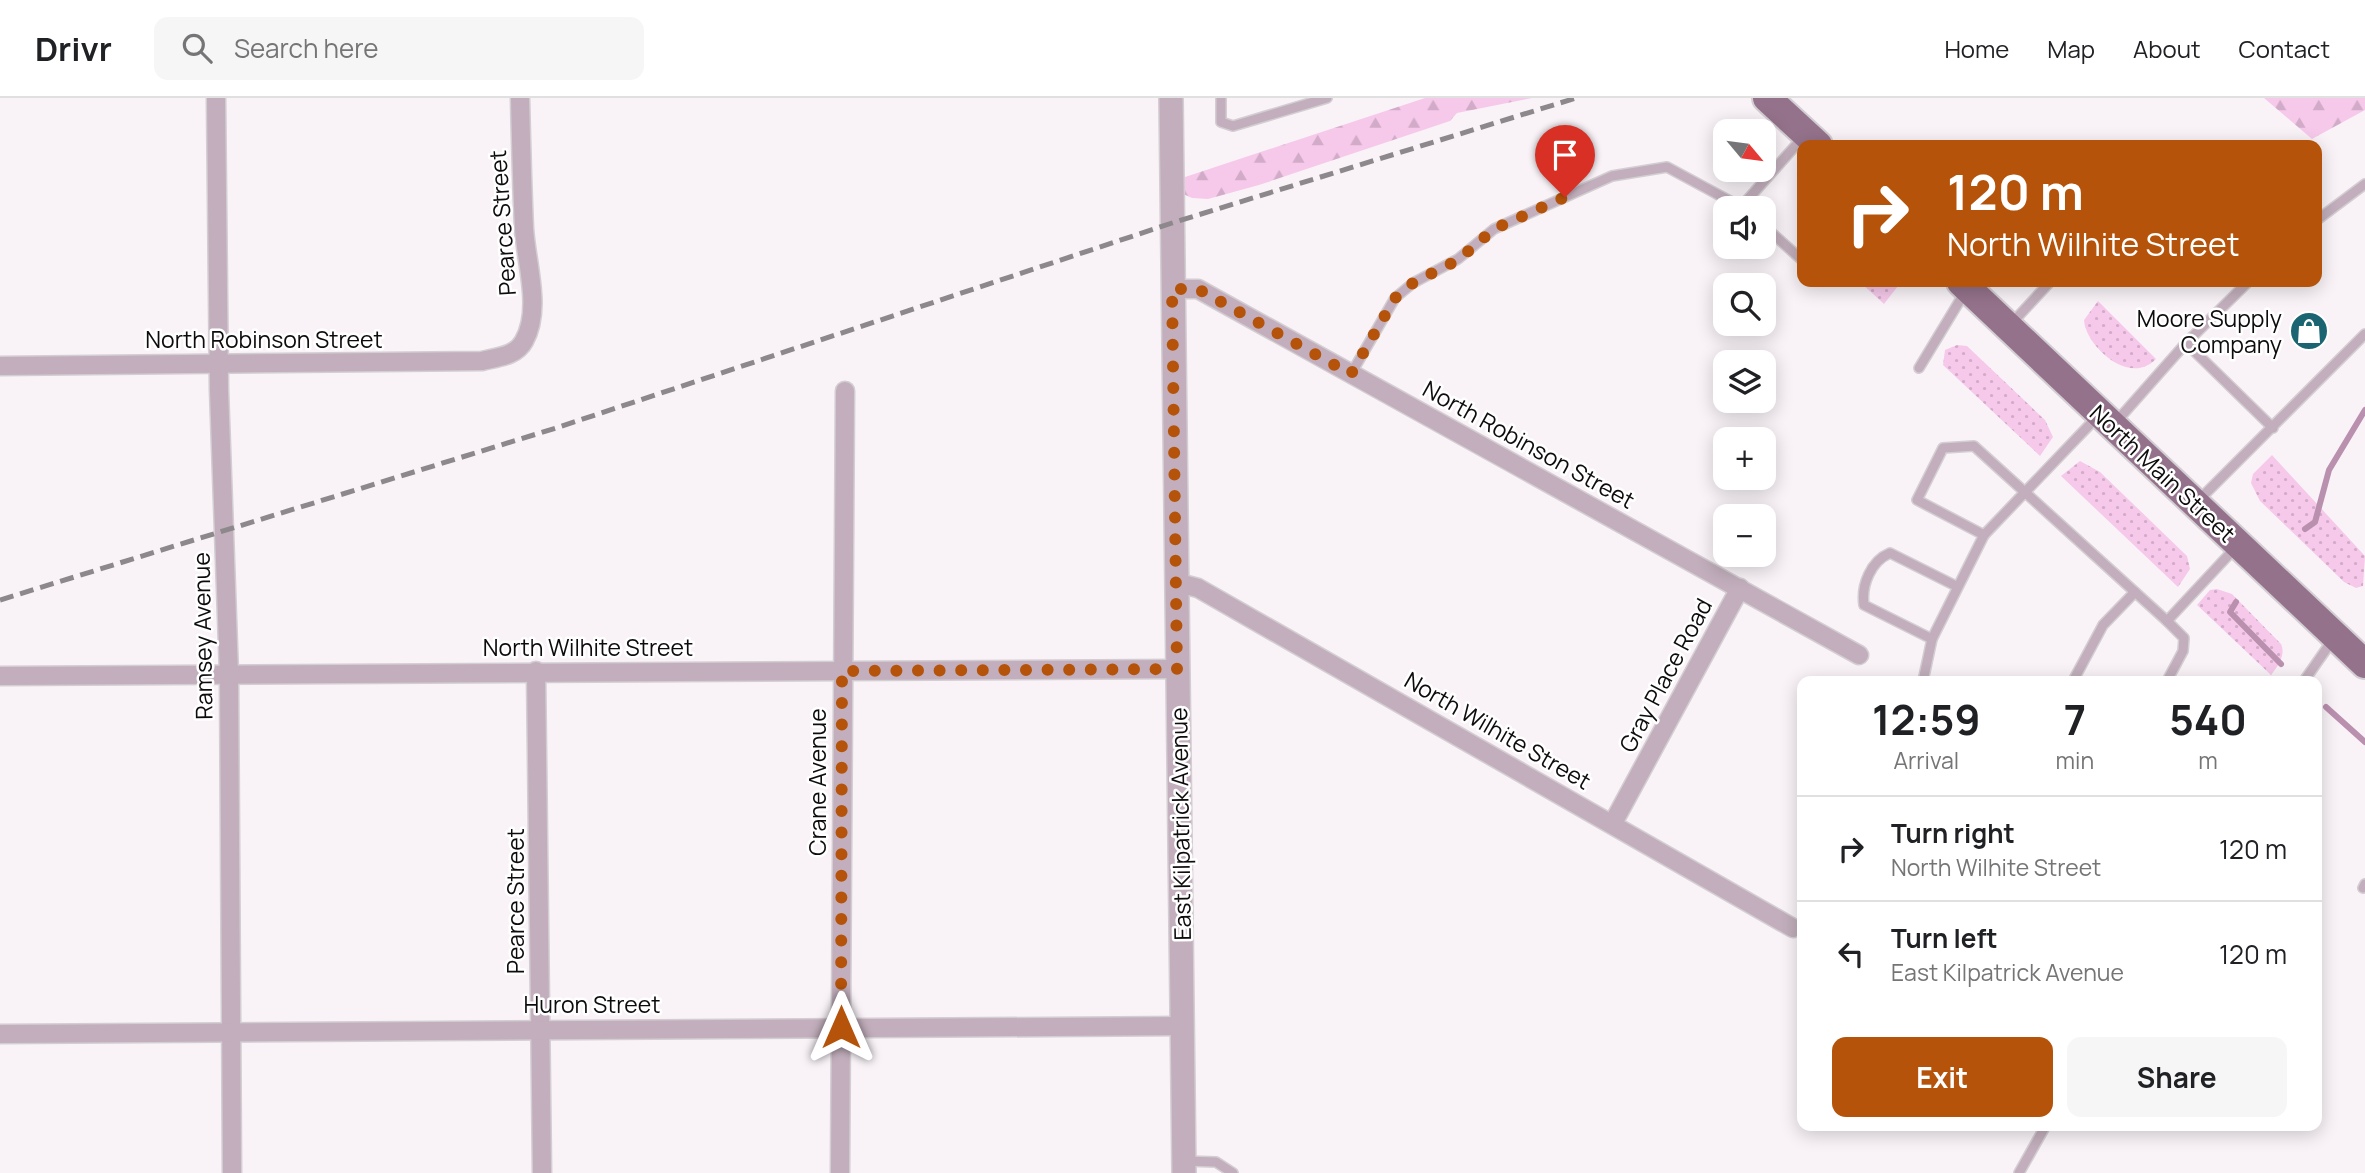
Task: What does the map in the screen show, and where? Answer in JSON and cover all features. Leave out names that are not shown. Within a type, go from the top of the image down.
[{"type":"main road","points":[[1767,98],[1812,140]]},
{"type":"main road","name":"North Main Street","points":[[1966,287],[2365,664]]},
{"type":"street","name":"Ramsey Avenue","points":[[216,98],[218,365],[229,674],[229,1032],[232,1173]]},
{"type":"street","name":"Pearce Street","points":[[520,98],[524,229],[532,309],[530,328],[523,344]]},
{"type":"street","name":"East Kilpatrick Avenue","points":[[1171,98],[1184,1167]]},
{"type":"street","name":"North Robinson Street","points":[[1172,289],[1198,289],[1859,656]]},
{"type":"street","name":"North Robinson Street","points":[[0,366],[482,361],[509,355],[523,344]]},
{"type":"street","name":"Crane Avenue","points":[[840,1173],[845,391]]},
{"type":"street","name":"North Wilhite Street","points":[[1175,582],[1198,588],[1793,928]]},
{"type":"street","name":"Gray Place Road","points":[[1613,823],[1740,588]]},
{"type":"street","name":"North Wilhite Street","points":[[0,676],[1177,669]]},
{"type":"street","name":"Pearce Street","points":[[536,671],[542,1173]]},
{"type":"street","name":"Huron Street","points":[[0,1034],[540,1028],[1184,1026]]},
{"type":"lane","points":[[1221,98],[1221,122],[1233,126],[1325,98]]},
{"type":"lane","points":[[1753,196],[1797,154]]},
{"type":"lane","points":[[1351,374],[1395,298],[1413,283],[1458,260],[1494,229],[1612,176],[1667,167],[1721,196]]},
{"type":"lane","points":[[2322,216],[2365,184]]},
{"type":"lane","points":[[1776,237],[1797,256]]},
{"type":"lane","points":[[1919,368],[1963,287]]},
{"type":"lane","points":[[2009,327],[2045,287]]},
{"type":"lane","points":[[1924,676],[1932,639],[1984,535],[2243,287]]},
{"type":"lane","points":[[2196,504],[2365,334]]},
{"type":"lane","points":[[2186,343],[2273,428]]},
{"type":"lane","points":[[1984,535],[1917,500],[1943,448],[1974,446],[2184,638],[2183,651],[2170,676]]},
{"type":"lane","points":[[2167,621],[2239,545]]},
{"type":"lane","points":[[1932,639],[1864,605],[1862,591],[1878,558],[1890,552],[1958,587]]},
{"type":"lane","points":[[2076,676],[2103,625],[2135,592]]},
{"type":"lane","points":[[2307,676],[2335,636]]},
{"type":"lane","points":[[2019,1173],[2043,1131]]},
{"type":"lane","points":[[1184,1167],[1216,1163],[1233,1173]]},
{"type":"green space","points":[[1425,98],[1532,98],[1457,113],[1450,121],[1259,185],[1208,199],[1192,198],[1181,193],[1185,177]]},
{"type":"green space","points":[[2264,98],[2365,98],[2365,110],[2312,139]]},
{"type":"green space","points":[[1865,287],[1897,287],[1884,304]]},
{"type":"green space","points":[[2098,301],[2156,359],[2145,366],[2134,368],[2122,366],[2100,351],[2086,330],[2084,320]]},
{"type":"green space","points":[[1957,345],[1967,346],[2045,420],[2053,437],[2040,456],[1943,365],[1945,350]]},
{"type":"green space","points":[[2272,455],[2365,556],[2363,586],[2356,588],[2344,582],[2260,501],[2251,483],[2253,474]]},
{"type":"green space","points":[[2080,461],[2100,472],[2187,556],[2190,569],[2178,587],[2061,476]]},
{"type":"green space","points":[[2217,589],[2232,594],[2281,644],[2282,656],[2271,675],[2197,605],[2210,590]]},
{"type":"waterway","points":[[2305,529],[2315,522],[2329,470],[2365,410]]},
{"type":"waterway","points":[[2236,602],[2230,612],[2281,664]]},
{"type":"waterway","points":[[2326,707],[2365,742]]},
{"type":"railway","points":[[0,600],[556,428],[1172,223],[1576,98]]},
{"type":"place","name":"Moore Supply Company","points":[[2309,331]]},
{"type":"route","points":[[841,1027],[842,671],[1177,669],[1172,289],[1198,289],[1351,374],[1395,298],[1413,283],[1458,260],[1494,229],[1565,197]]}]
